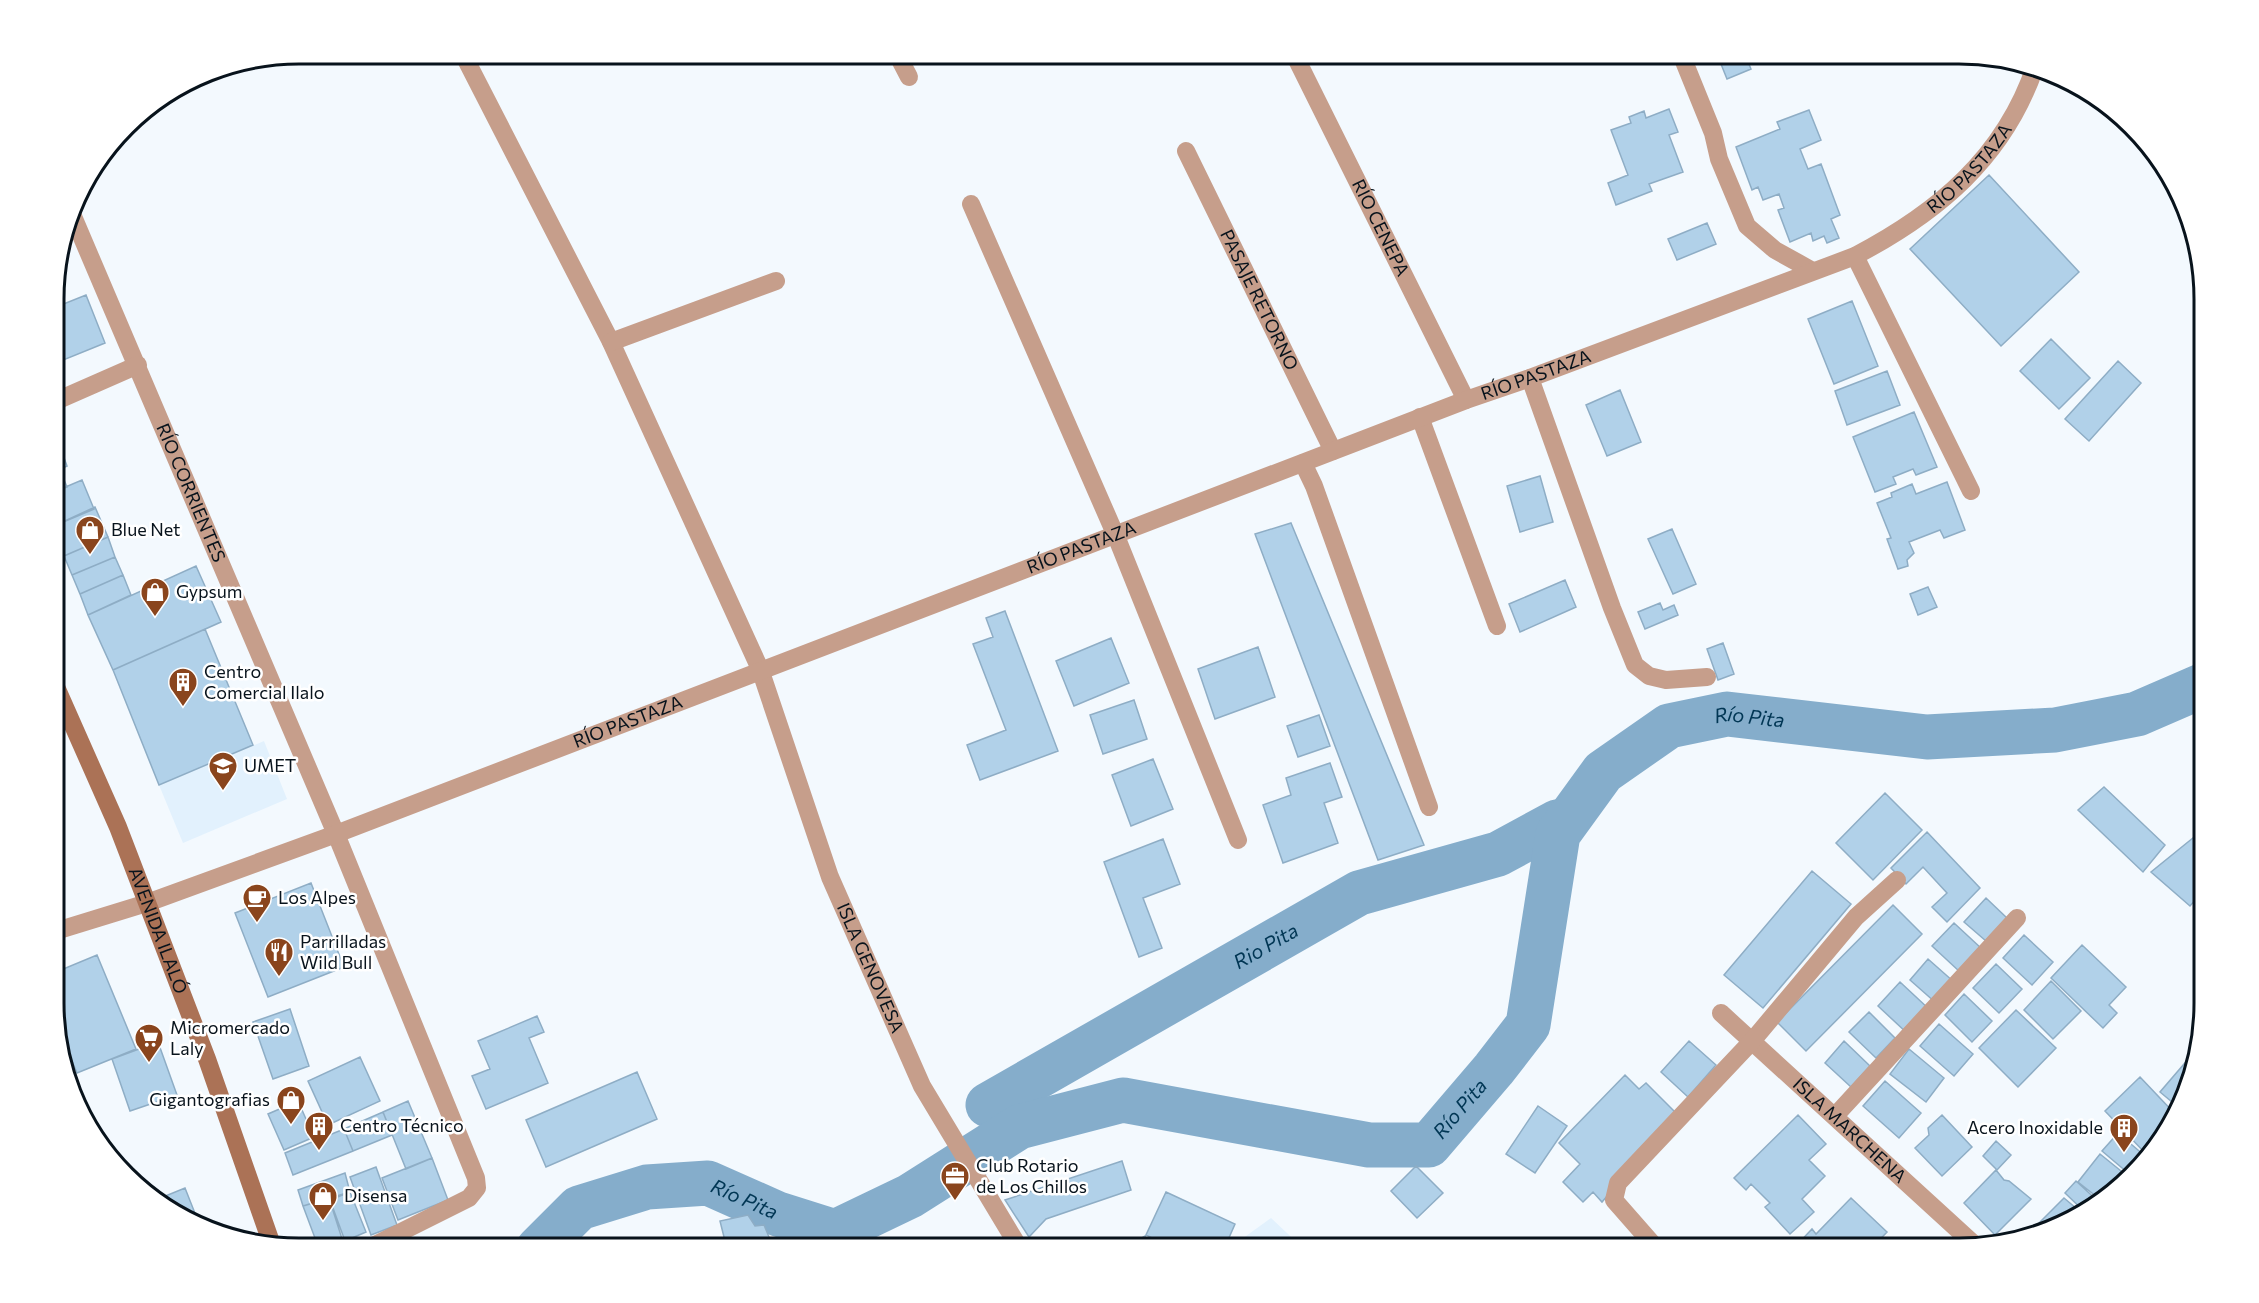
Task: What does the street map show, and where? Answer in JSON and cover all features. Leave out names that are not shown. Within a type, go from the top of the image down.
[{"type":"main road","name":"AVENIDA ILALÓ","points":[[64,705],[118,828],[147,903],[207,1059],[269,1236]]},
{"type":"street","name":"ISLA GENOVESA","points":[[468,64],[611,342],[760,669],[830,877],[922,1086],[1014,1238]]},
{"type":"street","points":[[902,64],[909,77]]},
{"type":"street","name":"RÍO CENEPA","points":[[1299,64],[1466,400]]},
{"type":"street","points":[[1685,64],[1713,133],[1719,159],[1747,226],[1775,250],[1811,270]]},
{"type":"street","name":"RÍO PASTAZA","points":[[64,929],[147,903],[336,834],[760,669],[1116,536],[1420,417],[1530,378],[1811,270],[1855,256],[1900,233],[1941,204],[1976,168],[2006,127],[2031,76]]},
{"type":"street","name":"PASAJE RETORNO","points":[[1186,151],[1333,451]]},
{"type":"street","points":[[971,204],[1116,536],[1238,840]]},
{"type":"street","name":"RÍO CORRIENTES","points":[[77,225],[336,834],[476,1178],[477,1188],[469,1198],[389,1238]]},
{"type":"street","points":[[1855,256],[1971,491]]},
{"type":"street","points":[[611,342],[776,281]]},
{"type":"street","points":[[64,397],[138,365]]},
{"type":"street","points":[[1530,378],[1635,666],[1648,676],[1666,680],[1707,676]]},
{"type":"street","points":[[1420,417],[1497,626]]},
{"type":"street","points":[[1303,463],[1314,486],[1429,807]]},
{"type":"street","points":[[1647,1238],[1614,1200],[1615,1188],[1753,1040],[1856,917],[1897,880]]},
{"type":"street","points":[[1834,1116],[2017,918]]},
{"type":"street","name":"ISLA MARCHENA","points":[[1721,1012],[1967,1238]]},
{"type":"shaded area","name":"UMET","points":[[264,741],[287,799],[183,843],[159,785]]},
{"type":"shaded area","points":[[1271,1218],[1292,1238],[1243,1238]]},
{"type":"building","points":[[1721,64],[1749,64],[1751,69],[1727,79]]},
{"type":"building","points":[[1669,109],[1678,132],[1669,135],[1683,172],[1649,184],[1652,191],[1616,205],[1608,183],[1628,175],[1611,130],[1631,123],[1629,117],[1644,111],[1646,118]]},
{"type":"building","points":[[1809,110],[1821,140],[1800,149],[1808,169],[1821,164],[1840,215],[1831,219],[1839,238],[1827,243],[1824,236],[1813,241],[1811,233],[1790,242],[1778,210],[1784,208],[1779,194],[1763,200],[1758,187],[1752,190],[1736,147],[1780,129],[1777,122]]},
{"type":"building","points":[[1989,175],[2079,272],[2001,346],[1910,249]]},
{"type":"building","points":[[1707,223],[1716,244],[1677,260],[1668,239]]},
{"type":"building","points":[[86,295],[105,343],[64,360],[64,304]]},
{"type":"building","points":[[1852,301],[1878,366],[1834,384],[1808,319]]},
{"type":"building","points":[[2051,339],[2090,378],[2059,409],[2020,371]]},
{"type":"building","points":[[2118,361],[2141,383],[2089,441],[2065,419]]},
{"type":"building","points":[[1887,371],[1900,405],[1847,425],[1835,391]]},
{"type":"building","points":[[1620,390],[1641,442],[1607,456],[1586,405]]},
{"type":"building","points":[[1914,412],[1937,467],[1916,475],[1913,469],[1893,477],[1896,484],[1875,492],[1853,437]]},
{"type":"building","points":[[1540,476],[1553,522],[1520,532],[1507,486]]},
{"type":"building","points":[[82,480],[94,509],[64,522],[64,488]]},
{"type":"building","points":[[1947,482],[1965,530],[1944,538],[1940,530],[1909,542],[1914,553],[1907,560],[1908,566],[1898,569],[1887,539],[1891,538],[1877,503],[1892,497],[1891,493],[1912,484],[1916,494]]},
{"type":"building","points":[[95,507],[108,537],[64,556],[64,521]]},
{"type":"building","points":[[1291,523],[1424,845],[1378,860],[1255,534]]},
{"type":"building","points":[[1672,529],[1696,584],[1673,594],[1648,539]]},
{"type":"building","name":"Blue Net","points":[[108,537],[115,557],[72,575],[64,556]]},
{"type":"building","points":[[115,557],[123,575],[80,594],[72,575]]},
{"type":"building","name":"Gypsum","points":[[196,566],[221,622],[113,670],[88,615]]},
{"type":"building","points":[[123,575],[131,595],[88,615],[80,594]]},
{"type":"building","points":[[1565,580],[1576,607],[1520,632],[1509,604]]},
{"type":"building","points":[[1928,587],[1937,607],[1918,615],[1910,594]]},
{"type":"building","points":[[1660,603],[1663,610],[1674,605],[1678,615],[1645,629],[1638,612]]},
{"type":"building","points":[[1005,611],[1058,751],[980,780],[967,745],[1006,730],[973,644],[993,637],[986,618]]},
{"type":"building","name":"Centro Comercial Ilalo","points":[[205,629],[253,745],[159,785],[113,670]]},
{"type":"building","points":[[1111,638],[1129,683],[1074,706],[1056,661]]},
{"type":"building","points":[[1723,643],[1734,674],[1718,680],[1707,649]]},
{"type":"building","points":[[1258,647],[1275,697],[1215,719],[1198,669]]},
{"type":"building","points":[[1134,700],[1147,739],[1103,754],[1090,715]]},
{"type":"building","points":[[1319,715],[1330,746],[1298,757],[1287,726]]},
{"type":"building","points":[[1153,759],[1173,809],[1131,826],[1112,775]]},
{"type":"building","points":[[1330,763],[1342,797],[1324,803],[1338,843],[1283,863],[1263,805],[1291,795],[1286,778]]},
{"type":"building","points":[[2104,787],[2165,845],[2143,872],[2078,810]]},
{"type":"building","points":[[1885,793],[1922,830],[1873,880],[1836,843]]},
{"type":"building","points":[[1927,832],[1980,888],[1947,922],[1932,907],[1947,893],[1923,867],[1906,884],[1891,868]]},
{"type":"building","points":[[2194,837],[2194,901],[2190,906],[2151,872]]},
{"type":"building","points":[[1163,839],[1180,884],[1143,898],[1162,948],[1139,957],[1104,862]]},
{"type":"building","points":[[1812,871],[1851,904],[1763,1008],[1724,975]]},
{"type":"building","points":[[311,883],[344,967],[268,997],[235,913]]},
{"type":"building","points":[[1986,898],[2007,918],[1986,941],[1964,922]]},
{"type":"building","points":[[1893,905],[1922,934],[1806,1051],[1777,1022]]},
{"type":"building","points":[[1954,923],[1982,949],[1960,972],[1932,946]]},
{"type":"building","points":[[2024,935],[2053,962],[2032,985],[2003,958]]},
{"type":"building","points":[[2082,945],[2126,987],[2109,1005],[2117,1013],[2103,1028],[2051,978]]},
{"type":"building","points":[[97,955],[136,1049],[77,1073],[69,1050],[65,1019],[64,969]]},
{"type":"building","points":[[1928,959],[1954,982],[1936,1003],[1910,980]]},
{"type":"building","points":[[1996,964],[2022,989],[1999,1013],[1973,988]]},
{"type":"building","points":[[2051,981],[2081,1011],[2053,1039],[2024,1010]]},
{"type":"building","points":[[1900,982],[1930,1010],[1908,1034],[1878,1006]]},
{"type":"building","points":[[1964,994],[1992,1021],[1972,1042],[1945,1015]]},
{"type":"building","points":[[290,1009],[309,1066],[273,1079],[253,1022]]},
{"type":"building","points":[[2016,1010],[2056,1048],[2018,1087],[1979,1048]]},
{"type":"building","points":[[1869,1012],[1895,1038],[1876,1058],[1849,1032]]},
{"type":"building","points":[[537,1016],[544,1032],[529,1038],[548,1083],[486,1109],[472,1076],[490,1069],[478,1041]]},
{"type":"building","points":[[1939,1024],[1973,1054],[1954,1076],[1920,1046]]},
{"type":"building","points":[[1689,1041],[1716,1065],[1688,1097],[1661,1072]]},
{"type":"building","points":[[1844,1041],[1870,1066],[1851,1087],[1825,1063]]},
{"type":"building","points":[[158,1042],[177,1095],[130,1111],[112,1059]]},
{"type":"building","points":[[1909,1049],[1944,1078],[1926,1102],[1890,1074]]},
{"type":"building","points":[[360,1057],[380,1101],[328,1125],[308,1081]]},
{"type":"building","points":[[2187,1060],[2173,1103],[2160,1092]]},
{"type":"building","points":[[637,1072],[657,1119],[546,1167],[526,1120]]},
{"type":"building","points":[[1625,1075],[1639,1089],[1646,1083],[1677,1114],[1602,1202],[1593,1192],[1583,1202],[1563,1182],[1580,1164],[1559,1143]]},
{"type":"building","points":[[2140,1077],[2170,1108],[2143,1151],[2105,1111]]},
{"type":"building","points":[[1885,1081],[1921,1113],[1899,1138],[1863,1106]]},
{"type":"building","name":"Gigantografias","points":[[298,1101],[314,1137],[284,1150],[268,1114]]},
{"type":"building","points":[[408,1101],[432,1158],[406,1169],[383,1112]]},
{"type":"building","points":[[1538,1106],[1567,1126],[1535,1173],[1506,1154]]},
{"type":"building","points":[[383,1112],[392,1135],[353,1151],[344,1129]]},
{"type":"building","points":[[1798,1115],[1826,1144],[1809,1160],[1825,1176],[1802,1199],[1814,1212],[1790,1234],[1765,1207],[1770,1203],[1751,1184],[1746,1190],[1734,1178]]},
{"type":"building","points":[[1942,1115],[1972,1147],[1942,1176],[1915,1148],[1929,1135],[1928,1128]]},
{"type":"building","name":"Centro Técnico","points":[[344,1129],[353,1151],[293,1175],[285,1153]]},
{"type":"building","name":"Acero Inoxidable","points":[[2118,1133],[2141,1153],[2125,1171],[2102,1151]]},
{"type":"building","points":[[1996,1141],[2011,1155],[1997,1170],[1983,1156]]},
{"type":"building","points":[[2100,1154],[2123,1173],[2095,1196],[2078,1182]]},
{"type":"building","points":[[432,1158],[448,1200],[398,1220],[382,1178]]},
{"type":"building","points":[[1122,1161],[1131,1190],[1046,1219],[1029,1237],[1005,1200]]},
{"type":"building","points":[[1416,1166],[1443,1193],[1417,1218],[1391,1191]]},
{"type":"building","points":[[376,1167],[397,1225],[371,1235],[350,1177]]},
{"type":"building","points":[[1996,1170],[2004,1180],[2009,1181],[2031,1199],[1995,1235],[1964,1203]]},
{"type":"building","points":[[345,1173],[350,1192],[303,1206],[298,1190]]},
{"type":"building","points":[[2076,1181],[2093,1197],[2079,1206],[2065,1193]]},
{"type":"building","points":[[185,1188],[195,1214],[182,1207],[165,1196]]},
{"type":"building","points":[[350,1192],[366,1232],[352,1238],[344,1238],[330,1200]]},
{"type":"building","points":[[1166,1192],[1235,1224],[1229,1238],[1152,1238],[1146,1235]]},
{"type":"building","name":"Disensa","points":[[329,1198],[342,1238],[315,1238],[303,1206]]},
{"type":"building","points":[[1851,1198],[1887,1232],[1881,1238],[1804,1238],[1812,1229],[1816,1234]]},
{"type":"building","points":[[2064,1198],[2076,1208],[2050,1221],[2036,1226]]},
{"type":"building","points":[[748,1215],[755,1226],[764,1225],[769,1238],[724,1238],[720,1221]]},
{"type":"waterway","name":"Río Pita","points":[[549,1238],[579,1208],[647,1187],[708,1183],[778,1214],[835,1232],[910,1196],[1019,1127],[1123,1100],[1369,1145],[1429,1145],[1528,1025],[1558,834],[1603,772],[1669,726],[1727,714],[1927,737],[2055,730],[2137,714],[2194,689]]},
{"type":"waterway","name":"Rio Pita","points":[[988,1105],[1359,893],[1498,854],[1557,822]]},
{"type":"place","name":"Blue Net","points":[[90,556]]},
{"type":"place","name":"Gypsum","points":[[155,618]]},
{"type":"place","name":"Centro Comercial Ilalo","points":[[183,708]]},
{"type":"place","name":"UMET","points":[[223,792]]},
{"type":"place","name":"Los Alpes","points":[[257,924]]},
{"type":"place","name":"Parrilladas Wild Bull","points":[[279,978]]},
{"type":"place","name":"Micromercado Laly","points":[[149,1064]]},
{"type":"place","name":"Gigantografias","points":[[291,1126]]},
{"type":"place","name":"Centro Técnico","points":[[319,1152]]},
{"type":"place","name":"Acero Inoxidable","points":[[2124,1154]]},
{"type":"place","name":"Club Rotario de Los Chillos","points":[[955,1202]]},
{"type":"place","name":"Disensa","points":[[323,1222]]}]
